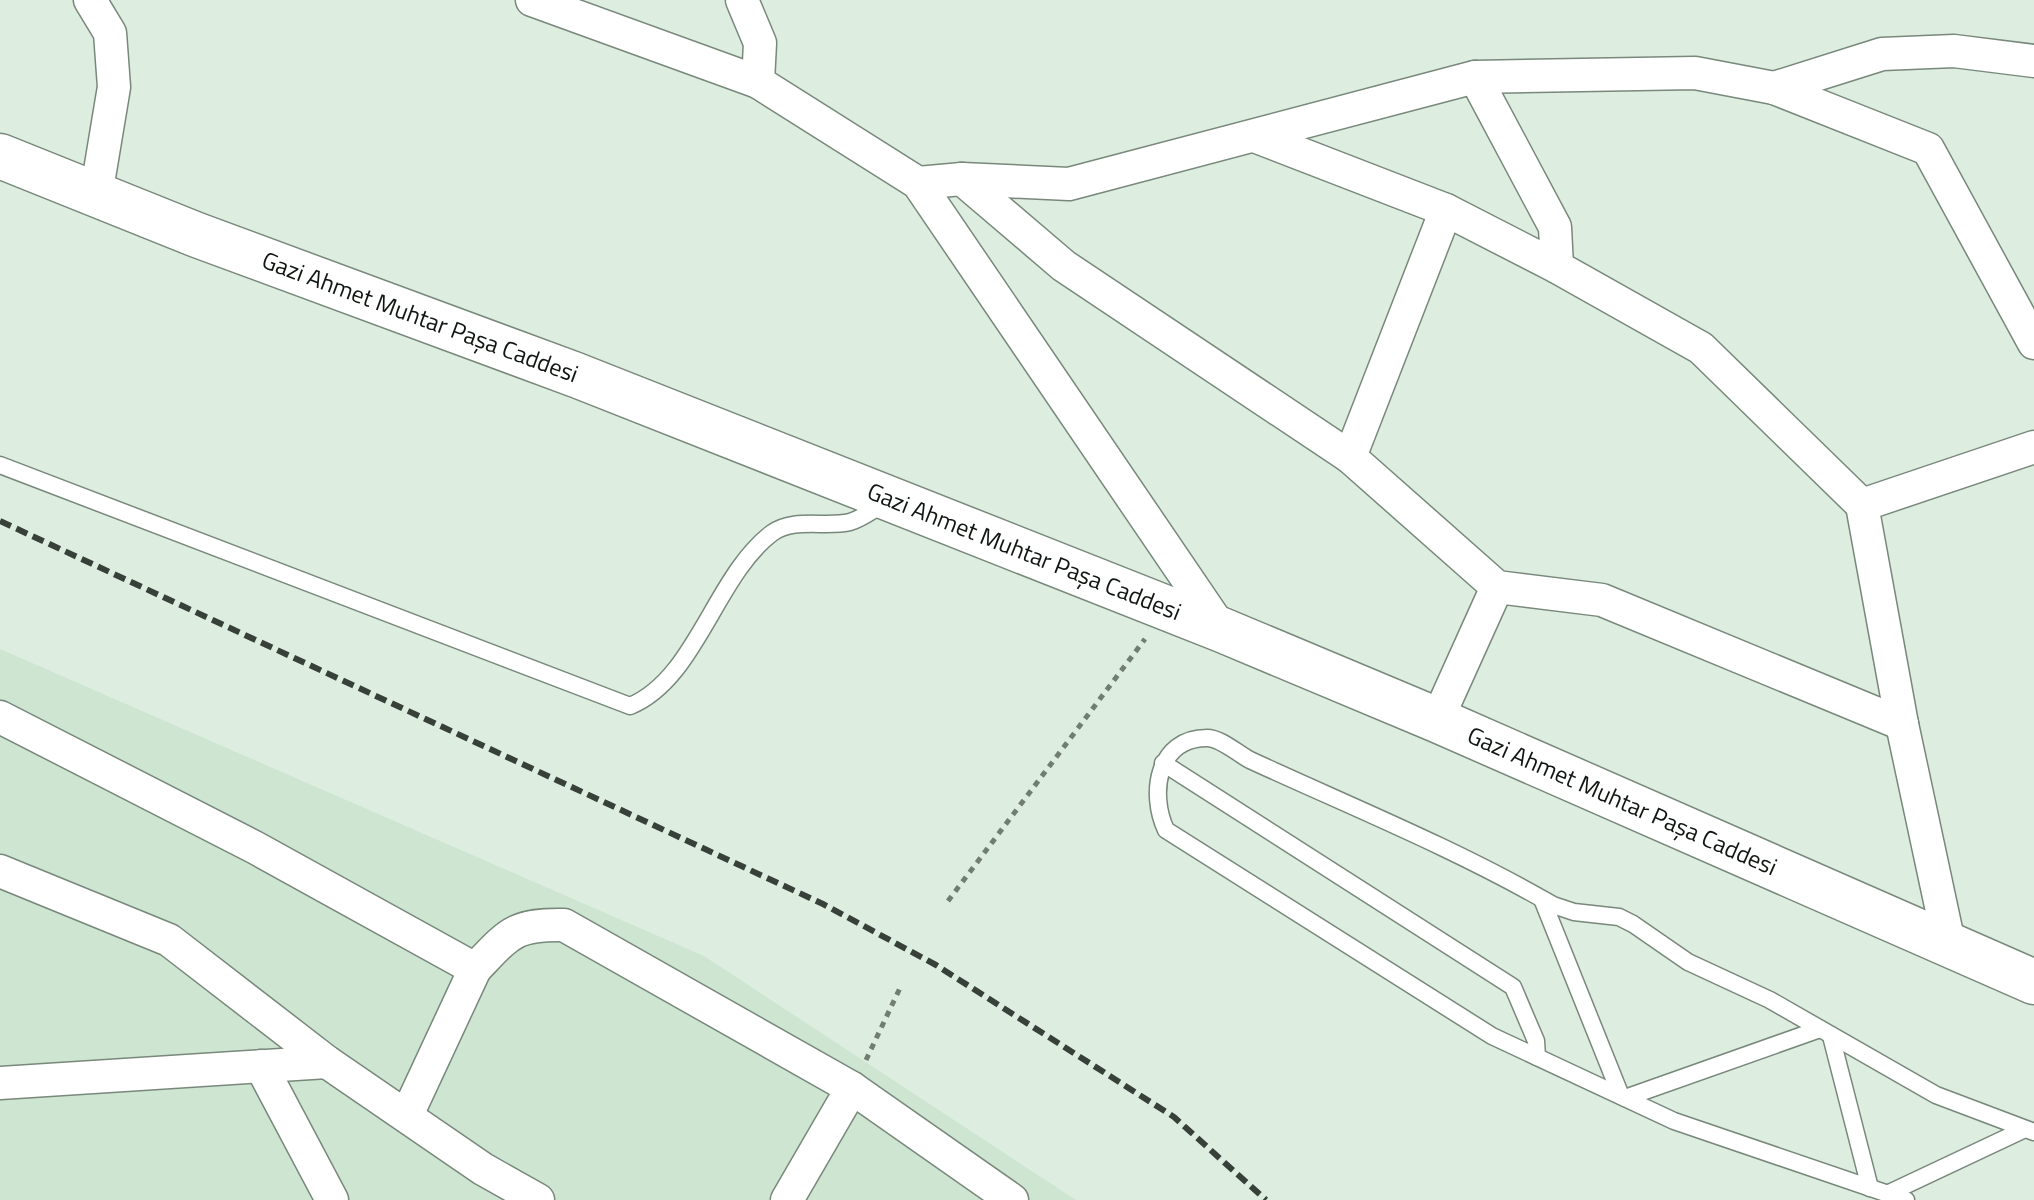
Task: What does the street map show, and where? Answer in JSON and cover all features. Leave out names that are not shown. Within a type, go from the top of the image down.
[{"type":"street","points":[[90,0],[110,33],[114,87],[96,195]]},
{"type":"street","points":[[532,0],[758,82],[918,183],[1222,630]]},
{"type":"street","points":[[742,0],[760,43],[758,82]]},
{"type":"street","points":[[1774,88],[1882,54],[1954,51],[2034,61]]},
{"type":"street","points":[[918,183],[962,179],[1069,184],[1257,137],[1475,77],[1695,73],[1774,88],[1928,149],[2034,343]]},
{"type":"street","points":[[1475,77],[1555,227],[1557,267]]},
{"type":"street","points":[[1257,137],[1446,210],[1557,267],[1701,348],[1862,505],[1902,724],[1950,948]]},
{"type":"street","name":"Gazi Ahmet Muhtar Paşa Caddesi","points":[[0,156],[576,375],[1222,630],[1437,720],[1950,948],[2034,982]]},
{"type":"street","points":[[962,179],[1064,266],[1350,457],[1497,587],[1602,600],[1902,724]]},
{"type":"street","points":[[1350,457],[1446,210]]},
{"type":"street","points":[[1862,505],[2034,447]]},
{"type":"street","points":[[1437,720],[1497,587]]},
{"type":"street","points":[[0,717],[256,848],[475,969]]},
{"type":"street","points":[[0,871],[169,940],[327,1062],[483,1169],[538,1200]]},
{"type":"street","points":[[407,1115],[475,969],[506,937],[531,924],[564,925],[852,1088],[1012,1200]]},
{"type":"street","points":[[0,1083],[327,1062]]},
{"type":"street","points":[[261,1066],[332,1200]]},
{"type":"street","points":[[787,1200],[852,1088]]},
{"type":"lane","points":[[0,465],[630,706],[649,698],[673,670],[741,566],[774,531],[804,523],[851,522],[891,499]]},
{"type":"lane","points":[[1906,1200],[1739,1145],[1623,1097],[1492,1036],[1166,830],[1156,796],[1163,763],[1186,744],[1208,737],[1216,740],[1248,759],[1411,831],[1542,899],[1574,912],[1619,917],[1688,962],[1770,1000],[1936,1095],[2030,1131]]},
{"type":"lane","points":[[1163,763],[1513,987],[1536,1041],[1537,1057]]},
{"type":"lane","points":[[1542,899],[1623,1097]]},
{"type":"lane","points":[[1623,1097],[1826,1032]]},
{"type":"lane","points":[[1826,1032],[1870,1188]]},
{"type":"lane","points":[[1887,1194],[2030,1131]]},
{"type":"path","points":[[948,901],[1167,609]]},
{"type":"path","points":[[852,1088],[900,988]]},
{"type":"shaded area","points":[[0,649],[704,956],[1076,1200],[0,1200]]},
{"type":"railway","points":[[0,521],[823,904],[936,965],[1174,1117],[1266,1200]]}]
